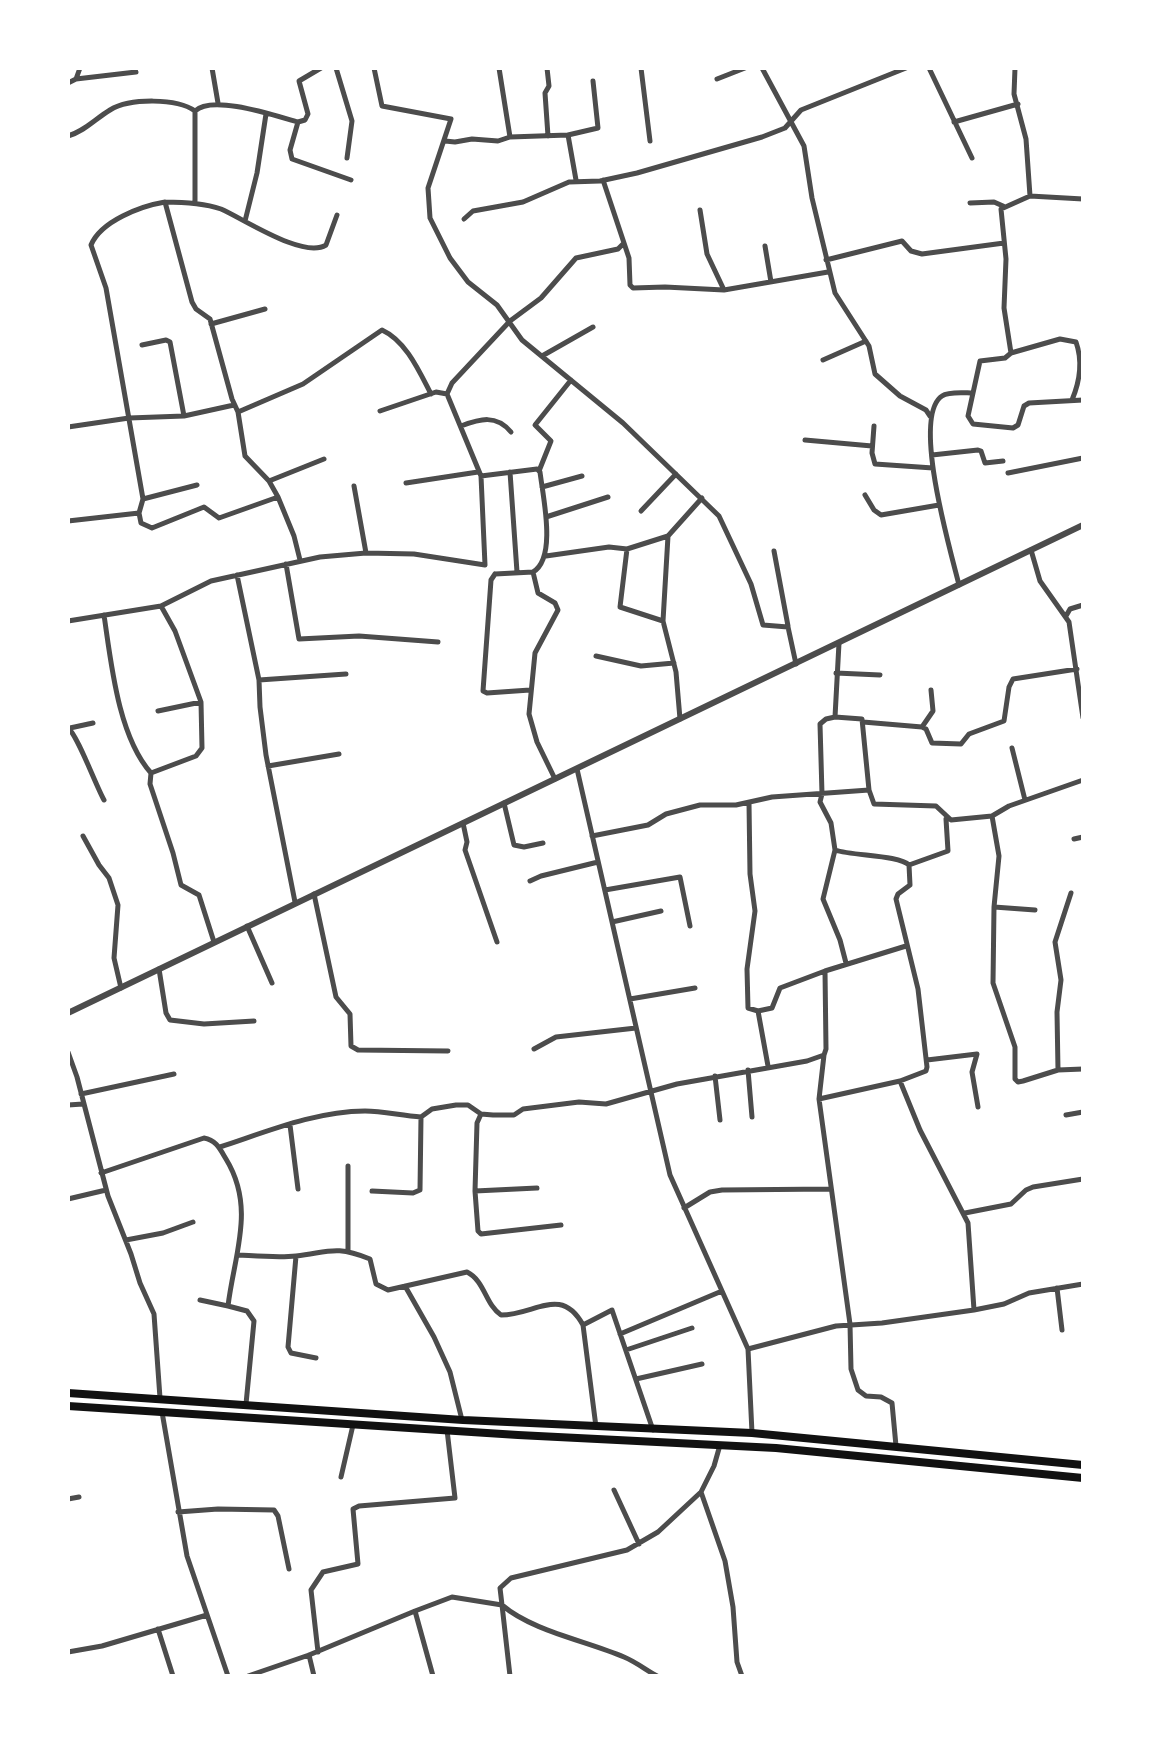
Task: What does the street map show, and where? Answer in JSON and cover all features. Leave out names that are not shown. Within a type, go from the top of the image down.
[{"type":"highway","points":[[68,1393],[596,1428],[752,1433],[1083,1465]]},
{"type":"highway","points":[[68,1406],[720,1445],[1083,1478]]},
{"type":"highway","points":[[867,1457],[869,1444]]},
{"type":"street","points":[[76,79],[80,68]]},
{"type":"street","points":[[212,68],[218,103]]},
{"type":"street","points":[[321,68],[299,81],[308,116],[298,122],[290,150],[292,159],[351,180]]},
{"type":"street","points":[[336,68],[352,121],[347,158]]},
{"type":"street","points":[[374,68],[382,106],[450,118],[428,188],[430,218],[455,267],[475,289],[493,301],[522,340],[623,423],[719,516],[751,584],[763,625],[788,627]]},
{"type":"street","points":[[499,68],[510,137]]},
{"type":"street","points":[[547,68],[548,136]]},
{"type":"street","points":[[641,68],[650,141]]},
{"type":"street","points":[[717,79],[745,68]]},
{"type":"street","points":[[762,68],[804,146],[828,272],[837,297],[866,341],[875,374],[900,396],[926,410],[930,417],[939,505],[959,585]]},
{"type":"street","points":[[464,219],[473,211],[523,202],[576,180],[603,180],[762,137],[785,128],[801,110],[906,68]]},
{"type":"street","points":[[929,68],[972,158]]},
{"type":"street","points":[[1017,68],[1014,94],[1028,151],[1030,196]]},
{"type":"street","points":[[68,83],[76,79],[136,72]]},
{"type":"street","points":[[445,141],[498,141],[510,137],[568,135],[598,128],[593,81]]},
{"type":"street","points":[[68,136],[80,132],[117,107],[164,101],[183,104],[195,111]]},
{"type":"street","points":[[195,203],[195,111],[200,106],[218,103],[298,122]]},
{"type":"street","points":[[954,122],[1018,104]]},
{"type":"street","points":[[245,221],[257,173],[266,114]]},
{"type":"street","points":[[568,135],[576,180]]},
{"type":"street","points":[[603,180],[629,258],[630,285],[633,288],[724,290],[828,272]]},
{"type":"street","points":[[970,203],[994,202],[1003,206],[1030,196],[1083,199]]},
{"type":"street","points":[[165,202],[192,302],[211,324],[238,412],[245,456],[269,481],[278,497],[300,560]]},
{"type":"street","points":[[278,497],[219,518],[204,507],[155,527],[142,524],[139,513],[143,499],[106,288],[91,245],[97,236],[126,214],[165,202],[195,203],[222,210],[280,238],[318,248],[326,245],[337,215]]},
{"type":"street","points":[[1003,206],[1000,213],[1006,273],[1004,308],[1011,353]]},
{"type":"street","points":[[700,210],[707,254],[724,290]]},
{"type":"street","points":[[826,260],[902,241],[911,251],[922,254],[1004,243]]},
{"type":"street","points":[[447,394],[452,383],[510,321],[541,298],[576,258],[618,249],[623,244]]},
{"type":"street","points":[[765,246],[771,282]]},
{"type":"street","points":[[211,324],[265,309]]},
{"type":"street","points":[[542,356],[593,327]]},
{"type":"street","points":[[238,412],[303,384],[382,330],[401,345],[431,394]]},
{"type":"street","points":[[1072,400],[1082,358],[1076,342],[1068,339],[978,363],[968,416],[973,424],[1015,427],[1026,404],[1083,400]]},
{"type":"street","points":[[142,345],[166,340],[170,342],[184,416]]},
{"type":"street","points":[[823,360],[866,341]]},
{"type":"street","points":[[495,574],[533,572],[541,566],[546,556],[546,517],[539,471],[551,441],[535,425],[571,380]]},
{"type":"street","points":[[380,411],[440,391],[447,394],[479,474],[486,564],[495,574]]},
{"type":"street","points":[[930,417],[943,396],[973,393]]},
{"type":"street","points":[[68,427],[129,418],[184,416],[234,405]]},
{"type":"street","points":[[461,426],[491,419],[501,422],[511,432]]},
{"type":"street","points":[[874,426],[873,460],[877,465],[933,468]]},
{"type":"street","points":[[805,440],[872,446]]},
{"type":"street","points":[[932,455],[978,450],[985,463],[1003,461]]},
{"type":"street","points":[[1008,473],[1083,458]]},
{"type":"street","points":[[269,481],[324,459]]},
{"type":"street","points":[[406,483],[479,474],[539,471]]},
{"type":"street","points":[[510,472],[517,572]]},
{"type":"street","points":[[641,511],[676,474]]},
{"type":"street","points":[[542,487],[582,476]]},
{"type":"street","points":[[143,499],[197,485]]},
{"type":"street","points":[[354,486],[366,553]]},
{"type":"street","points":[[865,495],[881,515],[939,505]]},
{"type":"street","points":[[546,517],[608,497]]},
{"type":"street","points":[[546,556],[609,547],[627,549],[668,536],[702,498]]},
{"type":"street","points":[[68,521],[139,513]]},
{"type":"street","points":[[68,1013],[1083,525]]},
{"type":"street","points":[[668,536],[663,621],[674,663],[680,719]]},
{"type":"street","points":[[627,549],[620,607],[663,621]]},
{"type":"street","points":[[1031,550],[1040,581],[1066,616],[1083,718]]},
{"type":"street","points":[[774,551],[796,664]]},
{"type":"street","points":[[68,621],[161,606],[199,586],[300,560],[366,553],[414,554],[482,566],[486,564]]},
{"type":"street","points":[[286,564],[299,639],[359,636],[438,642]]},
{"type":"street","points":[[533,572],[538,593],[555,603],[558,610],[536,649],[530,690],[531,728],[556,780]]},
{"type":"street","points":[[495,574],[491,580],[483,691],[530,690]]},
{"type":"street","points":[[237,575],[259,680],[268,766],[295,902]]},
{"type":"street","points":[[1066,616],[1070,609],[1083,605]]},
{"type":"street","points":[[151,773],[200,753],[203,720],[201,702],[175,631],[161,606]]},
{"type":"street","points":[[104,615],[124,719],[151,773],[150,784],[181,885],[199,895],[214,942]]},
{"type":"street","points":[[835,717],[839,643]]},
{"type":"street","points":[[596,656],[641,666],[674,663]]},
{"type":"street","points":[[846,963],[823,897],[835,850],[831,823],[820,805],[820,724],[835,717],[859,718],[863,722],[922,727],[932,743],[961,744],[968,735],[1004,721],[1013,679],[1077,669]]},
{"type":"street","points":[[836,673],[880,675]]},
{"type":"street","points":[[259,680],[346,674]]},
{"type":"street","points":[[922,727],[933,711],[931,690]]},
{"type":"street","points":[[158,711],[201,702]]},
{"type":"street","points":[[863,722],[872,802],[876,805],[936,806],[946,818],[948,851],[909,865]]},
{"type":"street","points":[[68,728],[93,723]]},
{"type":"street","points":[[68,728],[75,733],[86,765],[104,800]]},
{"type":"street","points":[[1012,748],[1025,800]]},
{"type":"street","points":[[268,766],[339,754]]},
{"type":"street","points":[[577,769],[670,1175],[748,1349],[752,1433]]},
{"type":"street","points":[[946,818],[992,816],[1025,800],[1083,780]]},
{"type":"street","points":[[592,836],[648,825],[666,814],[693,807],[869,790]]},
{"type":"street","points":[[504,803],[514,845],[524,847],[543,843]]},
{"type":"street","points":[[749,803],[750,874],[755,911],[747,969],[749,1009],[758,1011],[774,1007],[780,988],[846,963],[906,946]]},
{"type":"street","points":[[992,816],[999,852],[994,907],[993,983],[1015,1047],[1015,1079],[1018,1082],[1058,1070],[1083,1069]]},
{"type":"street","points":[[463,823],[467,842],[465,850],[497,942]]},
{"type":"street","points":[[83,836],[108,876],[118,905],[114,958],[121,988]]},
{"type":"street","points":[[1074,839],[1083,837]]},
{"type":"street","points":[[835,850],[872,858],[898,858],[909,865]]},
{"type":"street","points":[[530,881],[598,862]]},
{"type":"street","points":[[819,1099],[900,1081],[926,1071],[918,989],[896,896],[910,885],[909,865]]},
{"type":"street","points":[[605,890],[680,877],[690,926]]},
{"type":"street","points":[[314,893],[336,997],[350,1014],[351,1046],[358,1050],[448,1051]]},
{"type":"street","points":[[1058,1070],[1057,1012],[1061,980],[1055,942],[1071,893]]},
{"type":"street","points":[[994,907],[1035,910]]},
{"type":"street","points":[[612,922],[661,911]]},
{"type":"street","points":[[247,926],[272,983]]},
{"type":"street","points":[[159,969],[166,1013],[170,1020],[204,1024],[254,1021]]},
{"type":"street","points":[[825,971],[828,1039],[819,1099],[850,1324],[851,1369],[855,1384],[866,1396],[881,1397],[892,1403],[896,1446]]},
{"type":"street","points":[[630,999],[695,988]]},
{"type":"street","points":[[758,1011],[768,1066]]},
{"type":"street","points":[[534,1049],[556,1037],[636,1028]]},
{"type":"street","points":[[68,1052],[106,1190],[154,1314],[160,1398]]},
{"type":"street","points":[[927,1060],[977,1054],[972,1072],[978,1107]]},
{"type":"street","points":[[220,1147],[290,1125],[365,1111],[421,1117],[432,1109],[468,1105],[481,1114],[514,1115],[523,1109],[579,1102],[606,1104],[651,1090],[807,1061],[824,1055]]},
{"type":"street","points":[[748,1070],[752,1117]]},
{"type":"street","points":[[81,1094],[174,1074]]},
{"type":"street","points":[[715,1076],[720,1120]]},
{"type":"street","points":[[900,1081],[947,1186],[958,1207],[965,1213],[970,1238],[974,1310]]},
{"type":"street","points":[[68,1105],[83,1104]]},
{"type":"street","points":[[1066,1115],[1083,1112]]},
{"type":"street","points":[[481,1114],[477,1123],[475,1191],[477,1224],[481,1234],[561,1225]]},
{"type":"street","points":[[372,1191],[413,1193],[420,1190],[421,1117]]},
{"type":"street","points":[[290,1125],[298,1189]]},
{"type":"street","points":[[101,1173],[204,1138],[220,1147],[232,1168],[242,1208],[239,1255],[228,1306]]},
{"type":"street","points":[[348,1166],[348,1250]]},
{"type":"street","points":[[965,1213],[1011,1204],[1033,1187],[1083,1179]]},
{"type":"street","points":[[475,1191],[537,1188]]},
{"type":"street","points":[[684,1208],[710,1192],[722,1190],[831,1189]]},
{"type":"street","points":[[68,1199],[106,1190]]},
{"type":"street","points":[[126,1240],[163,1233],[193,1222]]},
{"type":"street","points":[[239,1255],[296,1256],[319,1250],[348,1250],[370,1259],[376,1284],[383,1289],[395,1290],[467,1272],[478,1279],[493,1307],[501,1315],[559,1303],[573,1309],[583,1325],[596,1428]]},
{"type":"street","points":[[296,1256],[288,1347],[291,1353],[316,1358]]},
{"type":"street","points":[[748,1349],[850,1324],[882,1323],[974,1310],[1004,1304],[1020,1295],[1083,1284]]},
{"type":"street","points":[[405,1286],[450,1372],[463,1420]]},
{"type":"street","points":[[1057,1288],[1062,1330]]},
{"type":"street","points":[[620,1334],[722,1291]]},
{"type":"street","points":[[200,1300],[247,1311],[254,1321],[246,1404]]},
{"type":"street","points":[[583,1325],[612,1310],[653,1430]]},
{"type":"street","points":[[626,1350],[692,1328]]},
{"type":"street","points":[[636,1379],[702,1364]]},
{"type":"street","points":[[162,1412],[187,1556],[228,1676]]},
{"type":"street","points":[[341,1477],[354,1424]]},
{"type":"street","points":[[318,1652],[311,1590],[323,1572],[358,1564],[353,1509],[455,1498],[447,1430]]},
{"type":"street","points":[[510,1676],[500,1588],[511,1578],[590,1560],[639,1544],[658,1532],[701,1492],[720,1445]]},
{"type":"street","points":[[614,1490],[639,1544]]},
{"type":"street","points":[[701,1492],[725,1561],[733,1607],[737,1662],[742,1676]]},
{"type":"street","points":[[68,1499],[79,1497]]},
{"type":"street","points":[[178,1512],[274,1510],[289,1569]]},
{"type":"street","points":[[248,1676],[318,1652],[452,1597],[502,1605],[511,1613],[543,1628],[626,1658],[657,1676]]},
{"type":"street","points":[[415,1611],[433,1676]]},
{"type":"street","points":[[68,1652],[102,1646],[207,1615]]},
{"type":"street","points":[[158,1629],[173,1676]]},
{"type":"street","points":[[309,1655],[314,1676]]}]
